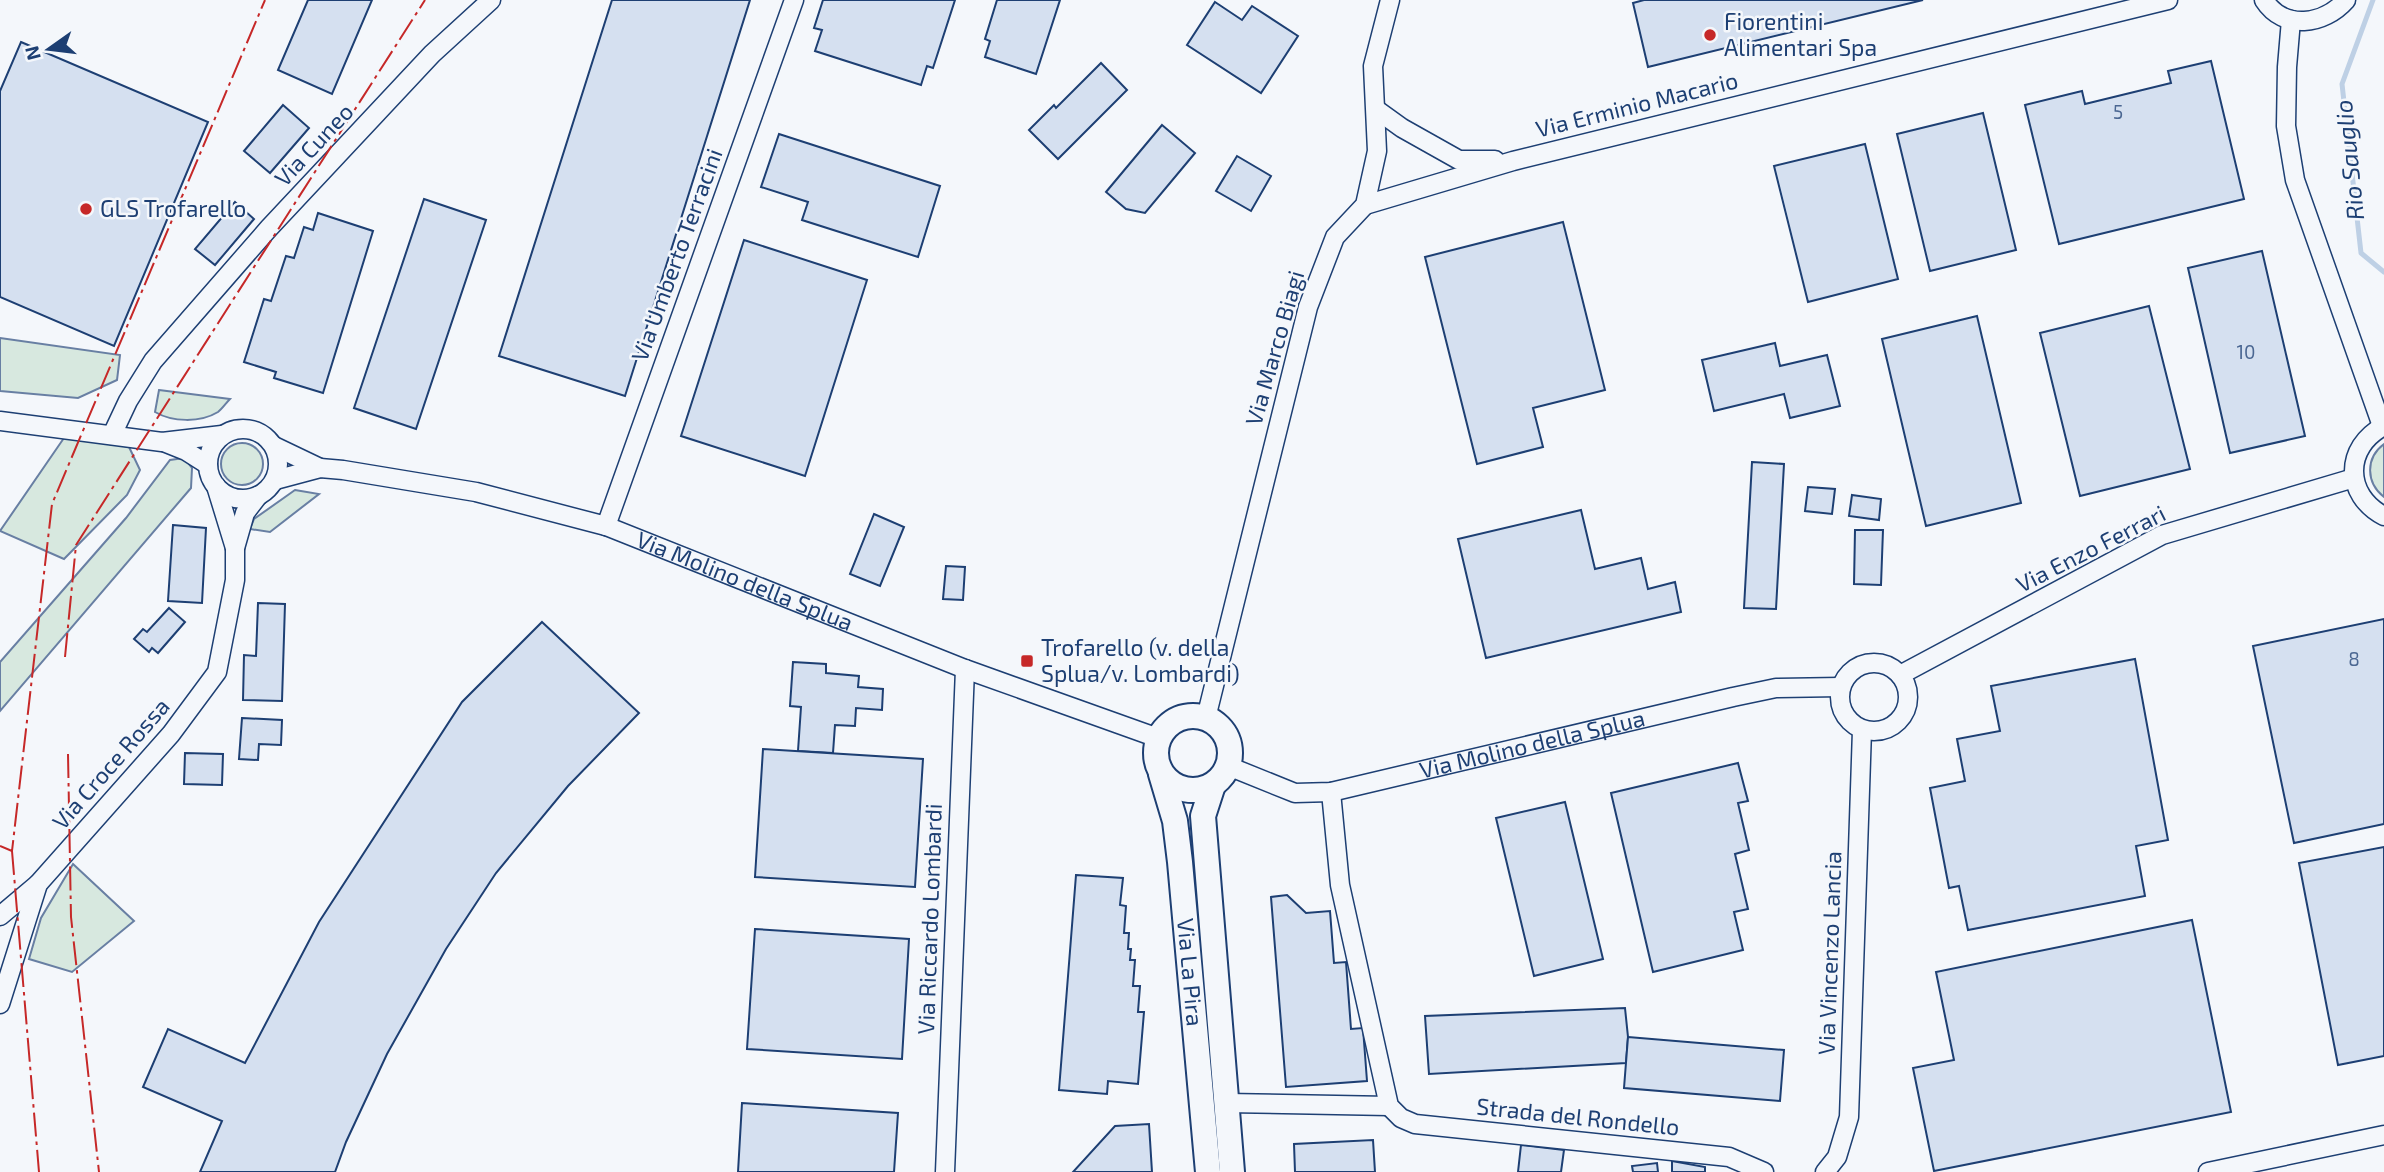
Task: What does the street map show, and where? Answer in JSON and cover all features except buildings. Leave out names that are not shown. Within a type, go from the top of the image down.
[{"type":"street","name":"Via Cuneo","points":[[112,435],[128,401],[153,360],[335,157],[432,54],[491,0]]},
{"type":"street","name":"Via Umberto Terracini","points":[[606,526],[793,0]]},
{"type":"street","points":[[1365,205],[1377,151],[1373,66],[1390,0]]},
{"type":"street","name":"Via Erminio Macario","points":[[1365,205],[1513,161],[2168,0]]},
{"type":"street","points":[[2264,0],[2278,15],[2306,22],[2321,19],[2334,12],[2346,0]]},
{"type":"street","points":[[2291,20],[2286,126],[2295,180],[2383,426],[2369,435],[2360,447],[2354,462],[2354,478],[2359,494],[2369,507],[2384,516]]},
{"type":"street","points":[[1377,110],[1402,128],[1459,159],[1513,161]]},
{"type":"street","name":"Via Marco Biagi","points":[[1206,718],[1308,307],[1335,237],[1365,205]]},
{"type":"street","points":[[0,411],[38,425]]},
{"type":"street","points":[[0,421],[162,442],[186,451],[208,465]]},
{"type":"street","points":[[162,442],[222,435],[245,428],[256,431],[274,446],[278,457],[275,480],[268,490],[246,499],[224,494],[216,486],[208,465],[209,454],[222,435]]},
{"type":"street","name":"Via Molino della Splua","points":[[274,446],[320,468]]},
{"type":"street","name":"Via Molino della Splua","points":[[275,480],[320,468],[343,470],[476,492],[606,526],[965,669],[1158,738]]},
{"type":"street","name":"Via Enzo Ferrari","points":[[1900,675],[2162,536],[2354,478]]},
{"type":"street","name":"Via Croce Rossa","points":[[216,486],[235,548]]},
{"type":"street","name":"Via Croce Rossa","points":[[0,1004],[38,884],[171,734],[217,672],[235,580],[235,548],[245,513],[258,496]]},
{"type":"street","points":[[1872,663],[1882,664],[1900,675],[1908,696],[1902,717],[1884,730],[1862,730],[1853,725],[1841,708],[1841,687],[1853,670],[1872,663]]},
{"type":"street","name":"Via Riccardo Lombardi","points":[[945,1172],[965,669]]},
{"type":"street","name":"Via Molino della Splua","points":[[1161,774],[1169,783],[1190,791],[1220,776],[1295,793],[1331,792],[1776,688],[1841,687]]},
{"type":"street","points":[[1161,774],[1156,763],[1158,738],[1164,729],[1184,717],[1206,718],[1224,733],[1230,755],[1220,776]]},
{"type":"street","name":"Via Vincenzo Lancia","points":[[1825,1172],[1837,1157],[1849,1117],[1862,730]]},
{"type":"street","name":"Via La Pira","points":[[1161,774],[1175,821],[1180,862],[1208,1172]]},
{"type":"street","name":"Via La Pira","points":[[1220,776],[1203,816],[1232,1172]]},
{"type":"street","points":[[1226,1103],[1389,1106],[1340,885],[1331,792]]},
{"type":"street","points":[[0,916],[38,884]]},
{"type":"street","name":"Strada del Rondello","points":[[1389,1106],[1401,1118],[1415,1124],[1729,1157],[1764,1172]]},
{"type":"street","points":[[2208,1172],[2384,1135]]},
{"type":"shaded area","points":[[0,338],[120,355],[117,380],[78,398],[0,391]]},
{"type":"shaded area","points":[[159,390],[230,399],[220,411],[211,416],[178,419],[155,412]]},
{"type":"shaded area","points":[[66,435],[129,447],[140,470],[127,495],[64,559],[0,531]]},
{"type":"shaded area","points":[[242,443],[257,449],[263,464],[257,479],[242,485],[227,479],[221,464],[227,449]]},
{"type":"shaded area","points":[[2384,444],[2384,497],[2374,485],[2370,470],[2373,456]]},
{"type":"shaded area","points":[[184,458],[192,468],[191,488],[0,711],[0,662],[126,518],[170,460]]},
{"type":"shaded area","points":[[295,490],[319,494],[270,532],[250,529],[254,519]]},
{"type":"shaded area","points":[[73,864],[134,921],[72,972],[29,959],[41,918]]},
{"type":"waterway","name":"Rio Sauglio","points":[[2373,0],[2342,84],[2361,253],[2384,272]]},
{"type":"power","points":[[0,846],[12,851],[52,504],[265,0]]},
{"type":"power","points":[[65,657],[76,545],[425,0]]},
{"type":"power","points":[[68,754],[71,917],[99,1172]]},
{"type":"power","points":[[12,851],[39,1172]]},
{"type":"place","name":"Fiorentini Alimentari Spa","points":[[1710,35]]},
{"type":"place","name":"GLS Trofarello","points":[[86,209]]},
{"type":"place","name":"Trofarello (v. della Splua/v. Lombardi)","points":[[1027,661]]}]
